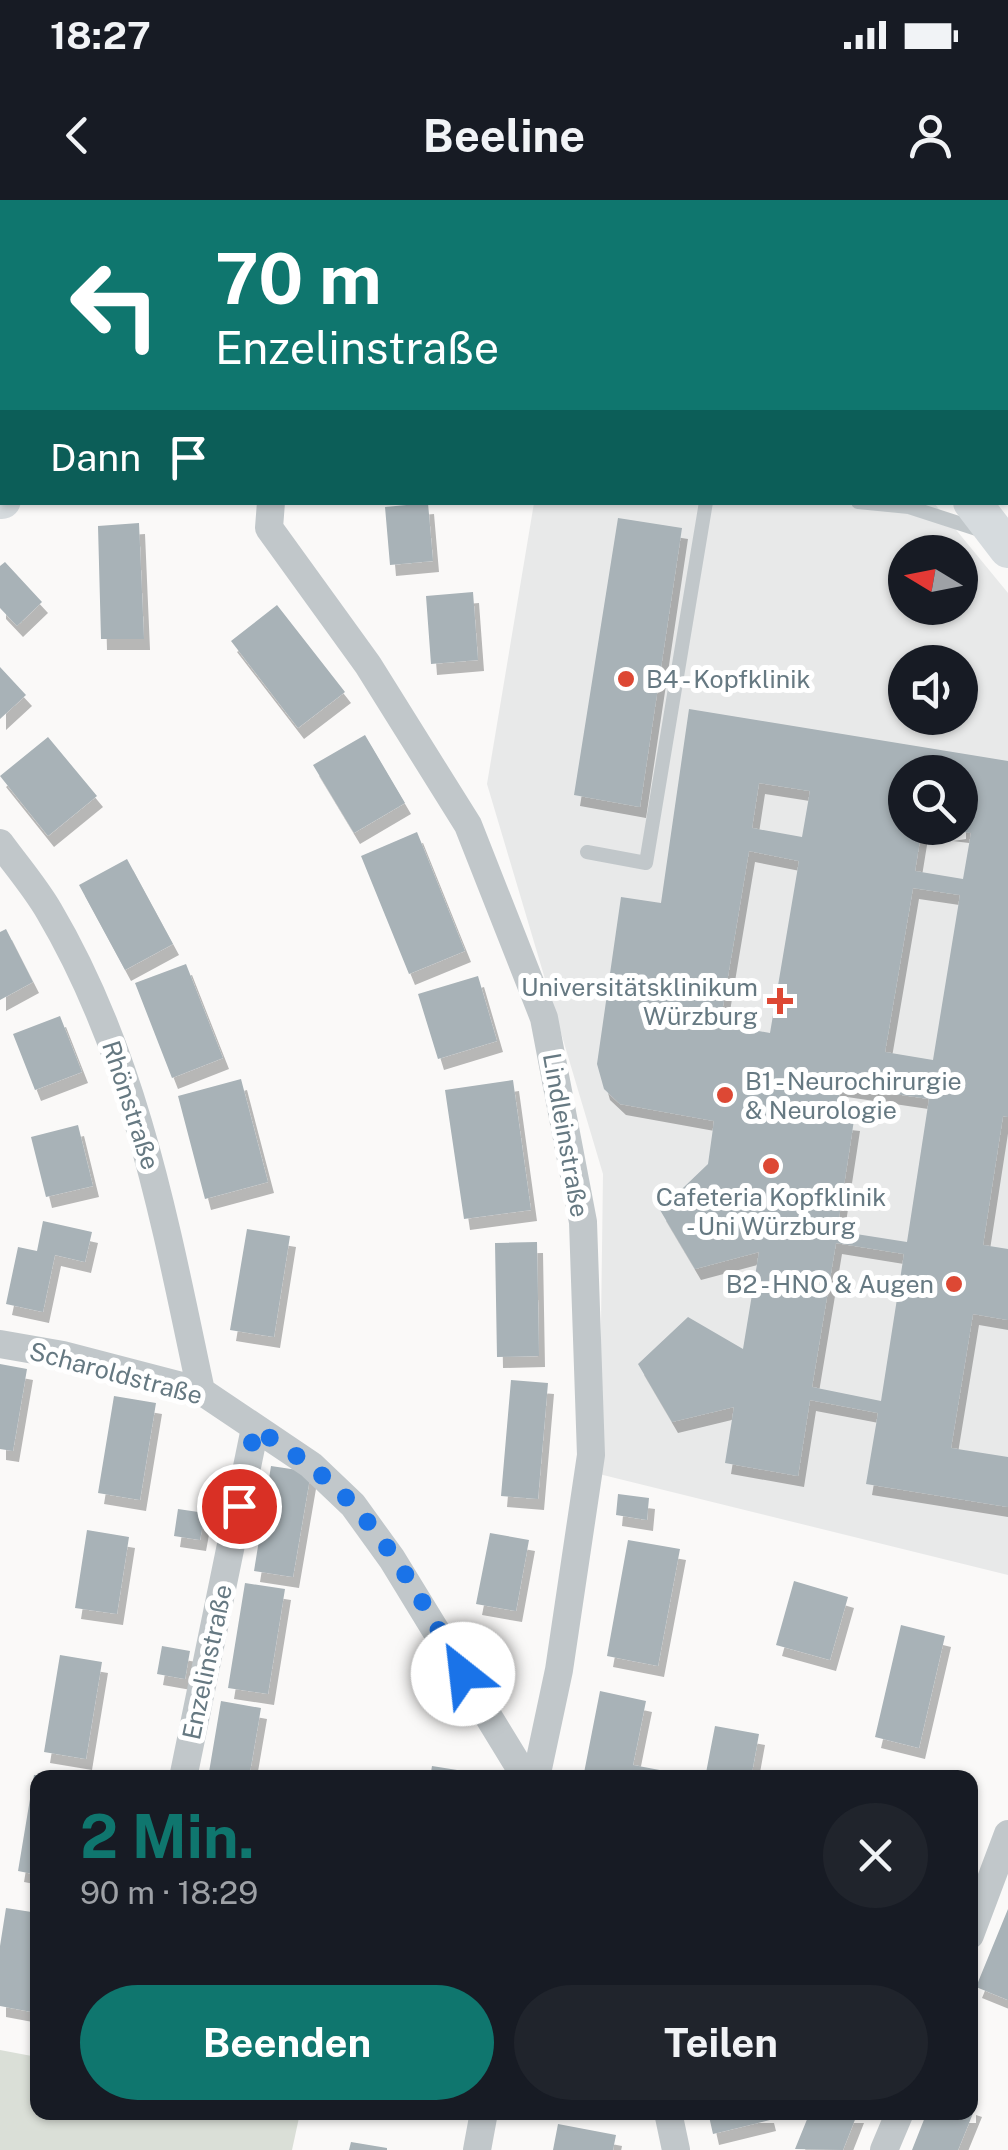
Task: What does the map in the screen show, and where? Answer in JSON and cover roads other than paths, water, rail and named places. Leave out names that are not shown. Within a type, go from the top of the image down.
[{"type":"street","name":"Lindleinstraße","points":[[271,505],[269,528],[368,666],[468,826],[544,1018],[582,1222],[591,1456],[558,1670],[538,1770]]},
{"type":"street","points":[[974,505],[1003,542]]},
{"type":"street","name":"Rhönstraße","points":[[0,843],[49,910],[98,1008],[148,1148],[202,1391]]},
{"type":"street","name":"Scharoldstraße","points":[[0,1344],[63,1354],[202,1391],[311,1465],[353,1505],[437,1628],[521,1770]]},
{"type":"street","name":"Enzelinstraße","points":[[185,1770],[255,1428]]},
{"type":"street","points":[[978,1914],[1008,1834]]},
{"type":"street","points":[[477,2150],[483,2120]]},
{"type":"street","points":[[670,2120],[676,2150]]},
{"type":"street","points":[[884,2150],[897,2120]]},
{"type":"lane","points":[[588,852],[646,863],[706,505]]},
{"type":"lane","points":[[889,505],[909,507],[1003,542]]},
{"type":"place","name":"B4 - Kopfklinik","points":[[626,679]]},
{"type":"place","name":"Universitätsklinikum Würzburg","points":[[780,1001]]},
{"type":"place","name":"B1 - Neurochirurgie & Neurologie","points":[[725,1095]]},
{"type":"place","name":"Cafeteria Kopfklinik - Uni Würzburg","points":[[771,1166]]},
{"type":"place","name":"B2 - HNO & Augen","points":[[954,1284]]}]
